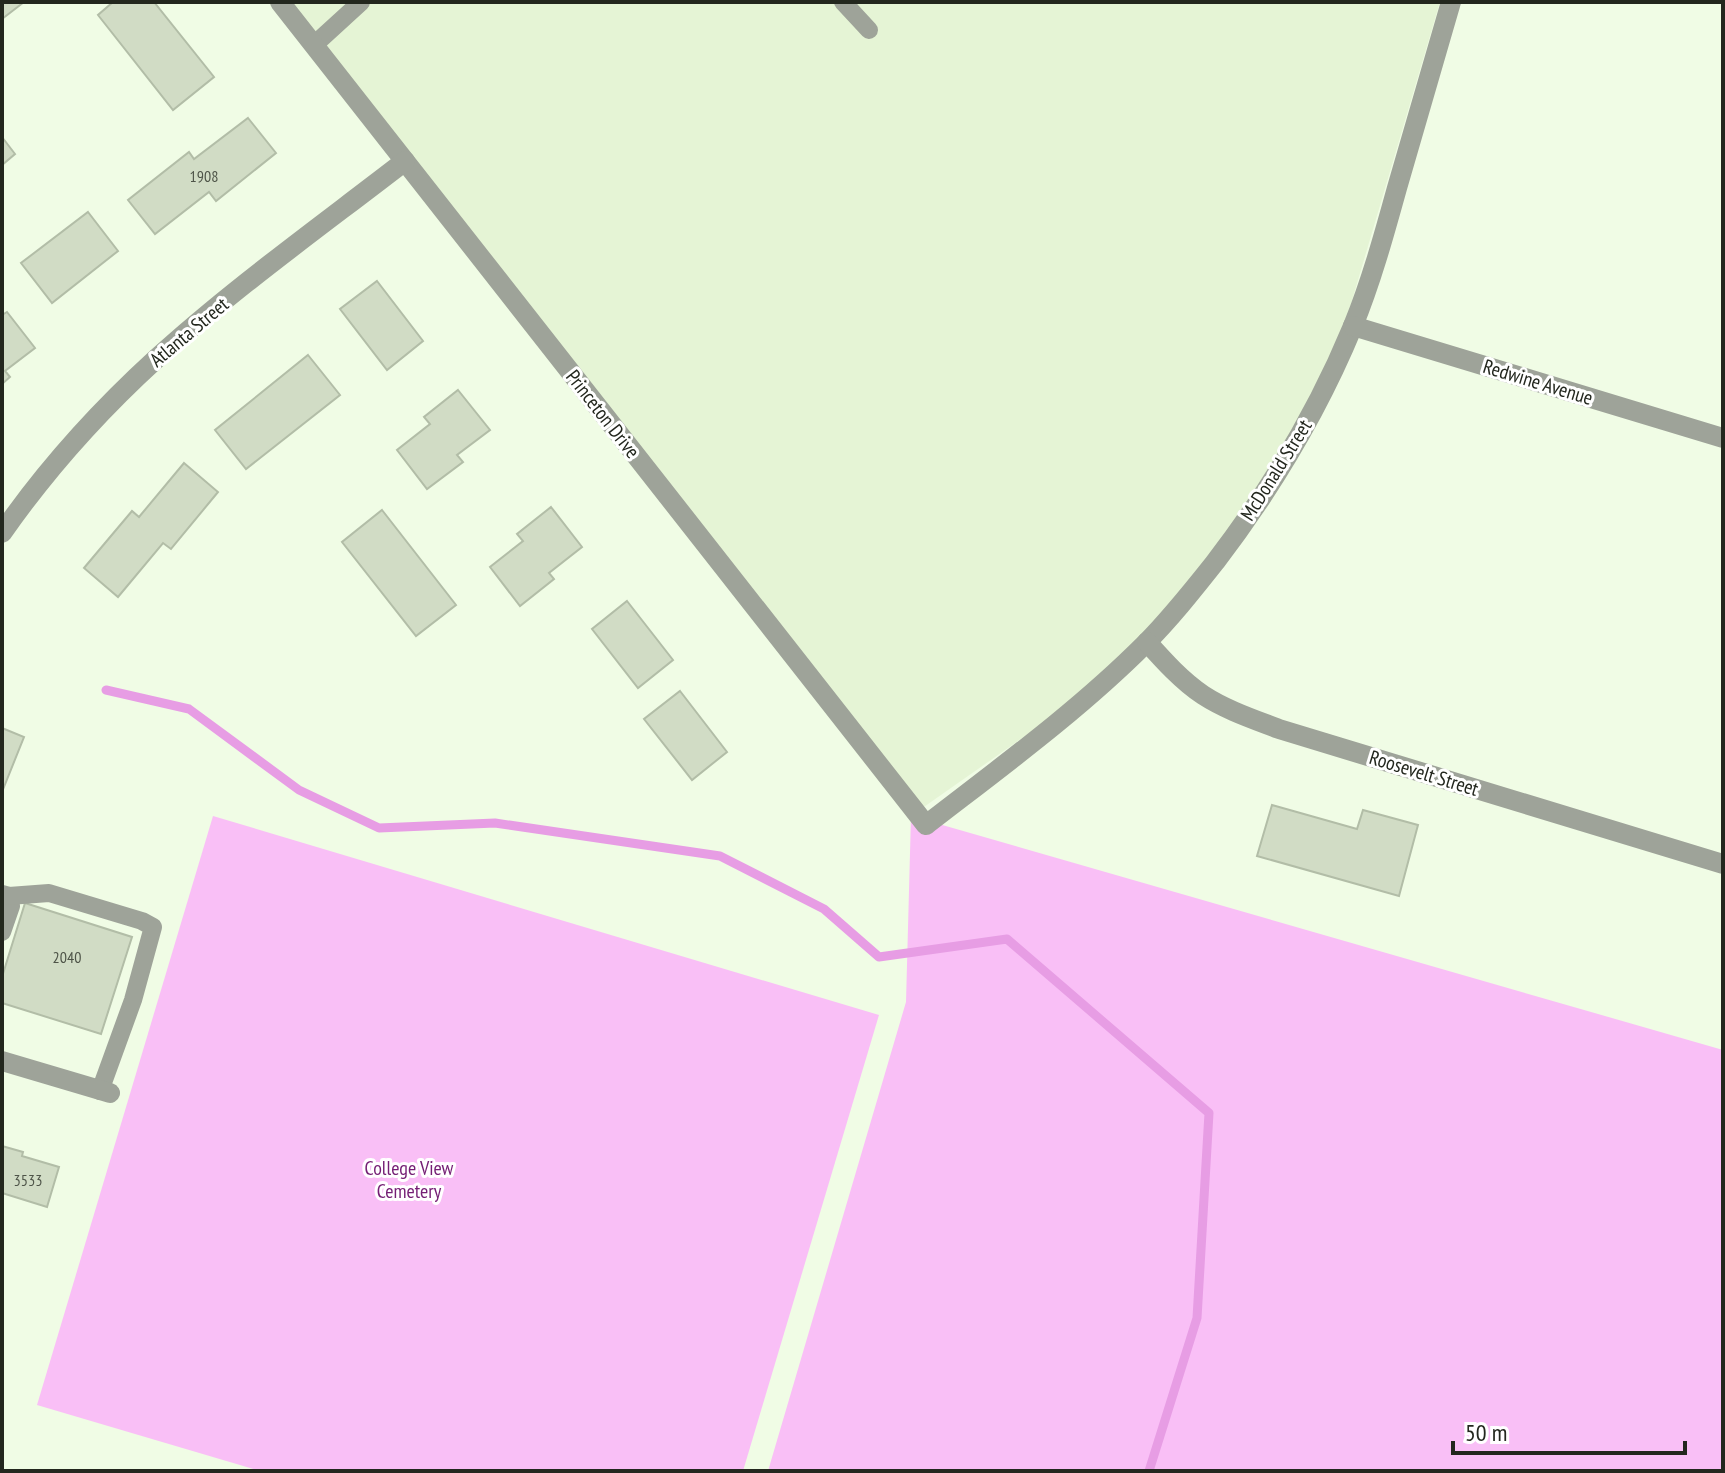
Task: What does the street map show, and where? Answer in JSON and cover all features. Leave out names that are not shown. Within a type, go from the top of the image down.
[{"type":"street","name":"Princeton Drive","points":[[280,2],[926,825]]},
{"type":"street","name":"McDonald Street","points":[[926,825],[1053,726],[1147,642],[1189,595],[1267,490],[1308,421],[1353,326],[1372,274],[1451,2]]},
{"type":"street","name":"Atlanta Street","points":[[2,533],[52,468],[155,360],[212,311],[405,161]]},
{"type":"street","name":"Redwine Avenue","points":[[1353,326],[1723,438]]},
{"type":"street","name":"Roosevelt Street","points":[[1147,642],[1174,672],[1203,695],[1237,713],[1279,729],[1723,864]]},
{"type":"street","points":[[2,1061],[105,1092]]},
{"type":"lane","points":[[314,45],[361,2]]},
{"type":"lane","points":[[843,2],[869,30]]},
{"type":"lane","points":[[2,932],[11,906],[5,895],[49,893],[153,927],[105,1092]]},
{"type":"shaded area","points":[[278,2],[1440,2],[1343,331],[1302,416],[1212,562],[1082,696],[911,816]]},
{"type":"green space","name":"College View Cemetery","points":[[213,816],[879,1015],[743,1471],[260,1471],[37,1405]]},
{"type":"green space","points":[[911,816],[1723,1050],[1723,1471],[768,1471],[906,1002]]},
{"type":"building","points":[[2,2],[24,2],[2,19]]},
{"type":"building","points":[[113,2],[154,2],[214,77],[173,110],[98,15]]},
{"type":"building","points":[[248,118],[276,153],[216,201],[209,192],[155,234],[128,200],[189,152],[194,159]]},
{"type":"building","points":[[2,137],[15,154],[2,165]]},
{"type":"building","points":[[88,212],[118,251],[52,303],[21,263]]},
{"type":"building","points":[[377,281],[423,341],[387,370],[340,309]]},
{"type":"building","points":[[7,312],[35,348],[5,371],[10,377],[2,384],[2,315]]},
{"type":"building","points":[[308,355],[340,395],[246,469],[215,430]]},
{"type":"building","points":[[458,390],[490,430],[457,455],[463,462],[427,489],[397,450],[430,424],[424,417]]},
{"type":"building","points":[[184,463],[218,492],[171,549],[163,543],[118,597],[84,568],[132,511],[139,517]]},
{"type":"building","points":[[551,507],[582,547],[549,573],[554,579],[520,606],[490,567],[523,541],[517,534]]},
{"type":"building","points":[[382,510],[456,605],[416,636],[342,542]]},
{"type":"building","points":[[627,601],[673,660],[638,688],[592,629]]},
{"type":"building","points":[[680,691],[727,752],[692,780],[644,719]]},
{"type":"building","points":[[2,728],[24,737],[2,792]]},
{"type":"building","points":[[1272,805],[1357,829],[1363,810],[1418,825],[1399,896],[1257,856]]},
{"type":"building","points":[[25,903],[132,937],[101,1034],[2,1003],[2,977]]},
{"type":"building","points":[[2,1146],[23,1152],[22,1156],[59,1167],[47,1207],[2,1193]]},
{"type":"waterway","points":[[106,690],[189,709],[299,790],[379,828],[495,823],[720,856],[824,909],[879,957],[1007,939],[1209,1113],[1197,1318],[1149,1471]]}]
